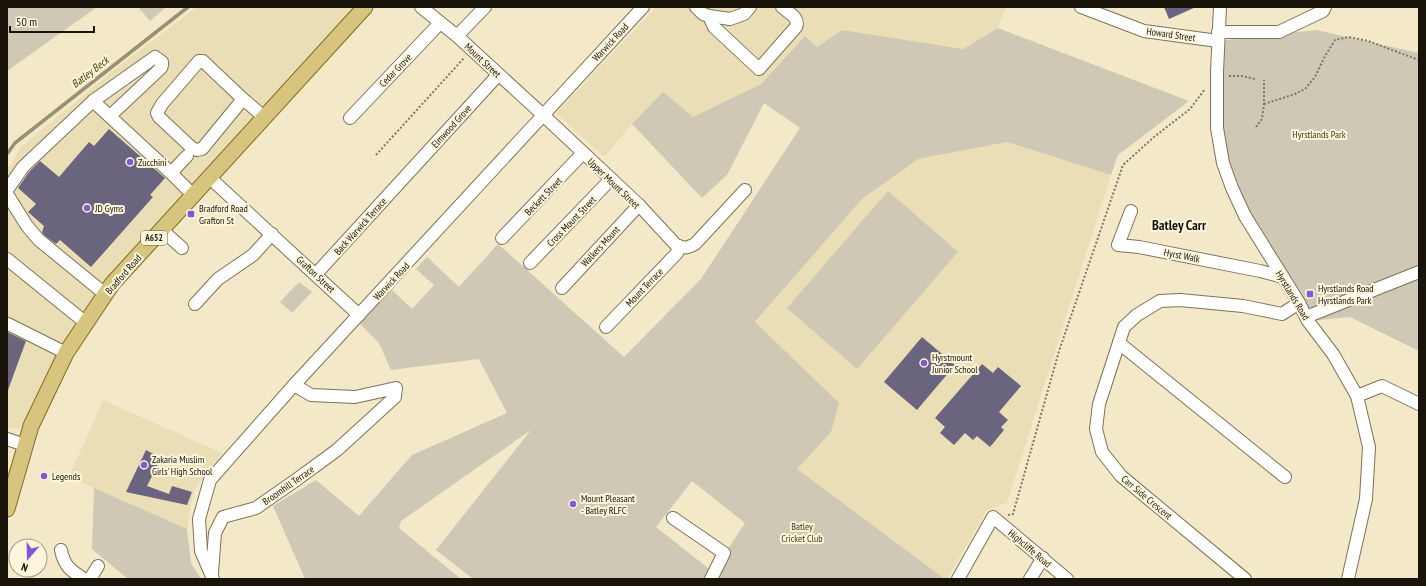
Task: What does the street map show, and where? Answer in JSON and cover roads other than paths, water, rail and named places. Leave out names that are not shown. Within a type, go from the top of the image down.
[{"type":"main road","name":"Bradford Road","points":[[7,509],[31,426],[66,353],[112,284],[365,7]]},
{"type":"street","name":"Mount Street","points":[[421,7],[457,36],[542,115]]},
{"type":"street","points":[[457,36],[484,7]]},
{"type":"street","points":[[696,7],[703,14],[713,20],[759,69],[798,23],[797,19],[782,7]]},
{"type":"street","points":[[713,20],[730,19],[744,14],[750,7]]},
{"type":"street","name":"Howard Street","points":[[1082,7],[1144,31],[1218,36],[1278,32],[1323,11],[1325,7]]},
{"type":"street","name":"Hyrstlands Road","points":[[1220,7],[1217,74],[1217,128],[1223,163],[1232,188],[1245,216],[1299,303],[1306,317],[1333,354],[1357,396],[1369,447],[1366,499],[1348,579]]},
{"type":"street","name":"Warwick Road","points":[[212,577],[201,551],[199,519],[210,480],[294,385],[641,8]]},
{"type":"street","name":"Cedar Grove","points":[[350,118],[440,23]]},
{"type":"street","points":[[7,190],[23,167],[93,101],[155,57],[159,59],[162,65],[161,68],[110,116]]},
{"type":"street","points":[[243,100],[202,149],[197,150],[192,148],[159,117],[157,113],[162,104],[200,61],[206,64],[243,100],[264,117]]},
{"type":"street","name":"Elmwood Grove","points":[[404,177],[498,75]]},
{"type":"street","points":[[93,101],[193,195]]},
{"type":"street","name":"Upper Mount Street","points":[[542,115],[639,205],[680,246]]},
{"type":"street","name":"Beckett Street","points":[[502,238],[583,153]]},
{"type":"street","points":[[171,173],[186,156]]},
{"type":"street","name":"Grafton Street","points":[[209,177],[359,315]]},
{"type":"street","name":"Back Warwick Terrace","points":[[316,274],[404,177]]},
{"type":"street","name":"Cross Mount Street","points":[[530,264],[611,179]]},
{"type":"street","name":"Mount Terrace","points":[[603,324],[677,253],[680,246],[695,244],[745,190]]},
{"type":"street","points":[[7,194],[27,226],[39,240],[105,294]]},
{"type":"street","name":"Walkers Mount","points":[[562,288],[639,205]]},
{"type":"street","name":"Hyrst Walk","points":[[1131,211],[1118,245],[1139,247],[1260,270],[1283,277]]},
{"type":"street","points":[[162,230],[182,248]]},
{"type":"street","points":[[195,304],[218,279],[253,254],[272,234]]},
{"type":"street","points":[[7,259],[86,323]]},
{"type":"street","points":[[1306,317],[1419,272]]},
{"type":"street","name":"Carr Side Crescent","points":[[1245,579],[1122,476],[1102,452],[1096,429],[1098,404],[1124,327],[1137,315],[1160,301],[1180,300],[1243,306],[1282,314],[1299,303]]},
{"type":"street","points":[[8,324],[66,353]]},
{"type":"street","points":[[1119,343],[1285,477]]},
{"type":"street","name":"Broomhill Terrace","points":[[212,577],[215,533],[223,517],[256,508],[338,450],[395,397],[396,388],[355,397],[311,395],[294,385]]},
{"type":"street","points":[[1357,396],[1382,386],[1419,404]]},
{"type":"street","points":[[7,439],[25,445]]},
{"type":"street","name":"Highcliffe Road","points":[[958,579],[993,517],[1067,579]]},
{"type":"street","points":[[673,518],[724,552],[711,579]]},
{"type":"street","points":[[61,550],[63,560],[68,567],[84,579]]},
{"type":"street","points":[[1030,579],[1043,558]]},
{"type":"street","points":[[90,579],[98,566]]},
{"type":"waterway","name":"Batley Beck","points":[[7,154],[15,143],[188,7]]},
{"type":"place","name":"Zucchini","points":[[130,162]]},
{"type":"place","name":"JD Gyms","points":[[87,208]]},
{"type":"place","name":"Bradford Road Grafton St","points":[[191,214]]},
{"type":"place","name":"Hyrstlands Road Hyrstlands Park","points":[[1310,294]]},
{"type":"place","name":"Hyrstmount Junior School","points":[[924,363]]},
{"type":"place","name":"Zakaria Muslim Girls' High School","points":[[144,465]]},
{"type":"place","name":"Legends","points":[[44,476]]},
{"type":"place","name":"Mount Pleasant - Batley RLFC","points":[[573,504]]},
{"type":"district","name":"Batley Carr","points":[[1179,225]]},
{"type":"park label","name":"Hyrstlands Park","points":[[1319,134]]},
{"type":"park label","name":"Batley Cricket Club","points":[[802,532]]}]
